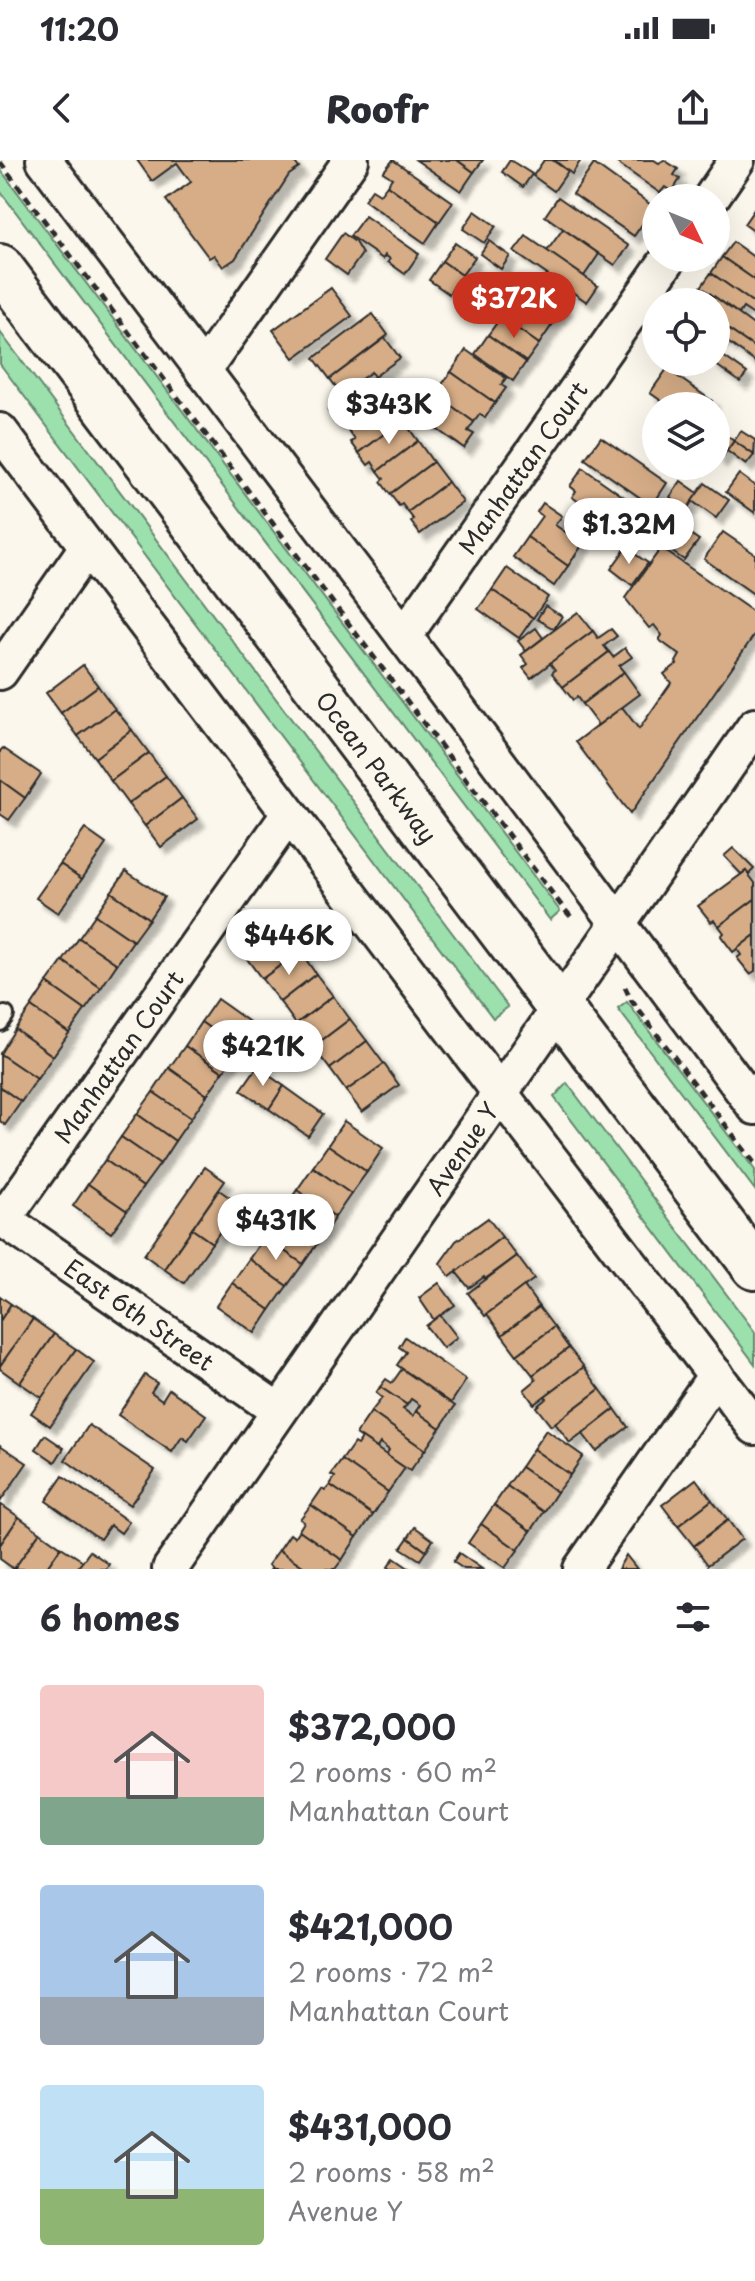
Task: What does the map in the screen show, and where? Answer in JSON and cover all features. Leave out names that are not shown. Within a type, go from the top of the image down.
[{"type":"main road","name":"Ocean Parkway","points":[[0,267],[755,1267]]},
{"type":"street","points":[[44,160],[755,1107]]},
{"type":"street","points":[[203,371],[351,160]]},
{"type":"street","points":[[721,184],[737,160]]},
{"type":"street","name":"Manhattan Court","points":[[404,636],[659,272]]},
{"type":"street","points":[[0,431],[755,1427]]},
{"type":"street","points":[[0,672],[87,547]]},
{"type":"street","name":"Avenue Y","points":[[170,1569],[755,726]]},
{"type":"street","name":"Manhattan Court","points":[[2,1219],[289,814]]},
{"type":"street","name":"East 6th Street","points":[[2,1219],[279,1411]]},
{"type":"street","points":[[581,1569],[716,1375]]},
{"type":"path","points":[[0,162],[564,909],[583,928]]},
{"type":"path","points":[[623,984],[631,1000],[755,1164]]},
{"type":"green space","points":[[0,169],[560,911],[550,920],[0,191]]},
{"type":"green space","points":[[0,332],[508,1007],[493,1018],[0,364]]},
{"type":"green space","points":[[627,1002],[755,1170],[755,1190],[618,1009]]},
{"type":"green space","points":[[567,1083],[755,1332],[755,1364],[554,1097]]},
{"type":"building","points":[[137,160],[293,160],[299,168],[289,175],[235,259],[223,267],[214,255],[209,258],[166,200],[191,182],[177,163],[152,181]]},
{"type":"building","points":[[393,160],[453,202],[439,222],[387,185],[392,178],[383,172]]},
{"type":"building","points":[[416,160],[457,160],[474,172],[461,191]]},
{"type":"building","points":[[457,160],[483,160],[474,172]]},
{"type":"building","points":[[510,160],[532,174],[523,187],[502,172]]},
{"type":"building","points":[[544,160],[552,160],[568,171],[554,191],[533,176]]},
{"type":"building","points":[[554,160],[581,160],[572,174]]},
{"type":"building","points":[[613,160],[654,160],[659,163],[664,160],[678,169],[674,175],[680,179],[677,184],[647,184]]},
{"type":"building","points":[[594,164],[642,198],[642,224],[634,236],[573,194]]},
{"type":"building","points":[[387,185],[439,222],[425,243],[364,200],[372,189],[380,194]]},
{"type":"building","points":[[558,197],[629,246],[615,265],[545,216]]},
{"type":"building","points":[[755,208],[755,232],[744,224]]},
{"type":"building","points":[[475,211],[496,226],[484,243],[463,229]]},
{"type":"building","points":[[365,216],[419,254],[405,274],[388,262],[390,259],[385,255],[383,259],[350,236]]},
{"type":"building","points":[[563,229],[599,254],[584,276],[547,251]]},
{"type":"building","points":[[343,233],[355,242],[362,254],[347,275],[325,259]]},
{"type":"building","points":[[526,236],[598,286],[587,302],[514,252]]},
{"type":"building","points":[[489,241],[510,256],[501,269],[480,254]]},
{"type":"building","points":[[733,242],[755,258],[755,280],[730,263]]},
{"type":"building","points":[[455,243],[475,257],[462,275],[442,261]]},
{"type":"building","points":[[442,261],[462,275],[449,294],[429,280]]},
{"type":"building","points":[[730,263],[755,280],[755,304],[711,273],[730,272]]},
{"type":"building","points":[[711,273],[755,304],[755,316],[743,308],[739,314],[730,308],[730,288],[701,287]]},
{"type":"building","points":[[527,280],[565,307],[552,325],[514,298]]},
{"type":"building","points":[[331,288],[352,316],[294,358],[273,330]]},
{"type":"building","points":[[514,298],[552,325],[539,344],[501,317]]},
{"type":"building","points":[[730,308],[755,326],[755,348],[730,331]]},
{"type":"building","points":[[373,314],[388,335],[330,379],[314,358]]},
{"type":"building","points":[[501,317],[539,344],[526,362],[488,335]]},
{"type":"building","points":[[730,331],[755,348],[755,362],[730,344]]},
{"type":"building","points":[[488,335],[526,362],[513,381],[475,354]]},
{"type":"building","points":[[385,338],[400,358],[374,377],[371,372],[360,380],[364,385],[345,399],[330,379]]},
{"type":"building","points":[[466,350],[506,378],[501,385],[506,388],[495,403],[451,372]]},
{"type":"building","points":[[730,361],[747,373],[740,382],[730,375]]},
{"type":"building","points":[[451,372],[495,403],[485,418],[480,414],[474,422],[435,394]]},
{"type":"building","points":[[662,376],[677,376],[699,392],[651,392]]},
{"type":"building","points":[[372,379],[388,400],[348,430],[341,421],[337,423],[328,411]]},
{"type":"building","points":[[435,394],[474,422],[468,431],[474,434],[464,448],[419,417]]},
{"type":"building","points":[[388,400],[403,420],[359,453],[351,442],[355,440],[348,430]]},
{"type":"building","points":[[403,420],[418,441],[378,471],[372,462],[368,465],[359,453]]},
{"type":"building","points":[[741,431],[755,440],[754,455],[734,441]]},
{"type":"building","points":[[601,437],[642,466],[642,480],[663,480],[667,483],[652,506],[585,459]]},
{"type":"building","points":[[418,441],[433,462],[390,494],[381,482],[384,479],[378,471]]},
{"type":"building","points":[[734,441],[754,455],[746,465],[730,453]]},
{"type":"building","points":[[433,462],[448,482],[408,512],[390,494]]},
{"type":"building","points":[[583,468],[637,506],[617,534],[599,522],[602,518],[572,497],[576,491],[570,486]]},
{"type":"building","points":[[739,474],[755,486],[755,513],[726,492]]},
{"type":"building","points":[[681,481],[698,493],[687,509],[670,497]]},
{"type":"building","points":[[448,482],[463,502],[420,534],[408,512]]},
{"type":"building","points":[[705,483],[729,500],[716,518],[692,501]]},
{"type":"building","points":[[543,503],[562,516],[555,525],[583,544],[568,566],[527,537],[542,516],[537,512]]},
{"type":"building","points":[[677,525],[699,540],[684,560],[662,545]]},
{"type":"building","points":[[723,532],[755,554],[755,595],[704,559]]},
{"type":"building","points":[[527,537],[568,566],[554,586],[513,557]]},
{"type":"building","points":[[626,548],[648,563],[632,585],[611,569]]},
{"type":"building","points":[[661,548],[755,613],[755,634],[630,814],[576,742],[622,707],[639,729],[671,683],[664,674],[677,664],[680,655],[659,640],[662,635],[654,625],[649,628],[625,598]]},
{"type":"building","points":[[507,568],[548,597],[533,618],[492,590]]},
{"type":"building","points":[[492,590],[533,618],[519,638],[478,609]]},
{"type":"building","points":[[545,606],[562,616],[554,629],[537,619]]},
{"type":"building","points":[[578,612],[593,631],[531,678],[523,668],[528,664],[521,655]]},
{"type":"building","points":[[536,628],[543,638],[526,651],[518,641]]},
{"type":"building","points":[[611,629],[617,636],[604,646],[609,652],[563,687],[552,673],[555,670],[550,663],[593,631],[598,638]]},
{"type":"building","points":[[625,648],[632,657],[619,666],[624,672],[582,704],[577,697],[573,700],[563,687],[609,652],[613,657]]},
{"type":"building","points":[[83,665],[98,686],[61,713],[46,693]]},
{"type":"building","points":[[624,672],[640,694],[598,725],[582,704]]},
{"type":"building","points":[[98,686],[115,709],[78,736],[61,713]]},
{"type":"building","points":[[115,709],[132,730],[95,758],[78,736]]},
{"type":"building","points":[[132,730],[149,753],[111,781],[95,758]]},
{"type":"building","points":[[3,748],[41,774],[25,798],[0,780],[0,751]]},
{"type":"building","points":[[149,753],[166,776],[128,804],[111,781]]},
{"type":"building","points":[[166,776],[182,798],[145,826],[128,804]]},
{"type":"building","points":[[0,780],[25,798],[9,820],[0,814]]},
{"type":"building","points":[[182,798],[198,819],[161,847],[145,826]]},
{"type":"building","points":[[85,829],[106,844],[82,879],[60,864]]},
{"type":"building","points":[[733,848],[754,869],[748,875],[746,871],[741,874],[724,856]]},
{"type":"building","points":[[60,864],[82,879],[58,913],[36,898]]},
{"type":"building","points":[[126,871],[164,897],[149,919],[111,892]]},
{"type":"building","points":[[746,871],[755,883],[755,899],[719,926],[714,920],[711,922],[698,906]]},
{"type":"building","points":[[111,892],[149,919],[133,941],[95,915]]},
{"type":"building","points":[[755,899],[755,935],[733,952],[721,936],[724,933],[719,926]]},
{"type":"building","points":[[95,915],[133,941],[117,964],[79,938]]},
{"type":"building","points":[[284,931],[300,951],[262,979],[247,959]]},
{"type":"building","points":[[755,935],[755,971],[750,974],[737,958],[741,955],[737,949]]},
{"type":"building","points":[[79,938],[117,964],[101,988],[63,961]]},
{"type":"building","points":[[300,951],[316,974],[280,1002],[262,979]]},
{"type":"building","points":[[63,961],[101,988],[85,1010],[47,983]]},
{"type":"building","points":[[316,974],[333,996],[296,1024],[280,1002]]},
{"type":"building","points":[[47,983],[85,1010],[69,1033],[31,1007]]},
{"type":"building","points":[[333,996],[350,1019],[313,1047],[296,1024]]},
{"type":"building","points":[[217,999],[255,1026],[239,1049],[201,1022]]},
{"type":"building","points":[[31,1007],[69,1033],[53,1056],[15,1029]]},
{"type":"building","points":[[350,1019],[367,1041],[330,1069],[313,1047]]},
{"type":"building","points":[[201,1022],[239,1049],[223,1072],[185,1046]]},
{"type":"building","points":[[15,1029],[53,1056],[37,1079],[0,1054]]},
{"type":"building","points":[[367,1041],[384,1064],[346,1091],[330,1069]]},
{"type":"building","points":[[185,1046],[223,1072],[207,1095],[169,1068]]},
{"type":"building","points":[[0,1054],[37,1079],[21,1102],[0,1087]]},
{"type":"building","points":[[384,1064],[399,1085],[362,1112],[346,1091]]},
{"type":"building","points":[[257,1067],[284,1086],[269,1109],[241,1090]]},
{"type":"building","points":[[169,1068],[207,1095],[191,1118],[153,1092]]},
{"type":"building","points":[[284,1086],[323,1114],[308,1136],[269,1109]]},
{"type":"building","points":[[0,1087],[21,1102],[5,1125],[0,1121]]},
{"type":"building","points":[[153,1092],[191,1118],[175,1141],[137,1114]]},
{"type":"building","points":[[137,1114],[175,1141],[160,1164],[121,1137]]},
{"type":"building","points":[[344,1121],[383,1148],[367,1172],[328,1145]]},
{"type":"building","points":[[121,1137],[160,1164],[143,1187],[105,1160]]},
{"type":"building","points":[[328,1145],[367,1172],[351,1194],[313,1167]]},
{"type":"building","points":[[105,1160],[143,1187],[127,1211],[88,1184]]},
{"type":"building","points":[[205,1167],[225,1181],[164,1269],[144,1255]]},
{"type":"building","points":[[313,1167],[351,1194],[335,1217],[297,1190]]},
{"type":"building","points":[[88,1184],[127,1211],[111,1233],[73,1206]]},
{"type":"building","points":[[219,1190],[239,1204],[212,1243],[192,1229]]},
{"type":"building","points":[[297,1190],[335,1217],[319,1241],[280,1214]]},
{"type":"building","points":[[280,1214],[319,1241],[303,1264],[264,1237]]},
{"type":"building","points":[[488,1218],[502,1237],[450,1277],[440,1263],[456,1241]]},
{"type":"building","points":[[192,1229],[212,1243],[184,1283],[164,1269]]},
{"type":"building","points":[[264,1237],[303,1264],[287,1286],[249,1259]]},
{"type":"building","points":[[502,1237],[517,1256],[469,1288],[456,1272]]},
{"type":"building","points":[[517,1256],[534,1279],[485,1316],[468,1293]]},
{"type":"building","points":[[249,1259],[287,1286],[270,1310],[232,1283]]},
{"type":"building","points":[[232,1283],[270,1310],[255,1333],[216,1306]]},
{"type":"building","points":[[439,1283],[455,1305],[434,1320],[419,1298]]},
{"type":"building","points":[[524,1286],[539,1307],[502,1335],[487,1314]]},
{"type":"building","points":[[0,1296],[11,1304],[0,1321]]},
{"type":"building","points":[[11,1304],[33,1319],[0,1366],[0,1321]]},
{"type":"building","points":[[539,1307],[554,1327],[517,1355],[502,1335]]},
{"type":"building","points":[[440,1315],[457,1337],[443,1348],[426,1326]]},
{"type":"building","points":[[33,1319],[54,1334],[20,1383],[0,1366]]},
{"type":"building","points":[[554,1327],[569,1348],[533,1375],[517,1355]]},
{"type":"building","points":[[54,1334],[76,1349],[42,1398],[20,1383]]},
{"type":"building","points":[[405,1337],[466,1380],[451,1403],[397,1365],[406,1352],[399,1347]]},
{"type":"building","points":[[569,1348],[584,1367],[534,1404],[524,1390],[536,1380],[533,1375]]},
{"type":"building","points":[[76,1349],[94,1362],[50,1426],[31,1413]]},
{"type":"building","points":[[584,1367],[600,1389],[551,1426],[536,1407],[547,1398],[545,1396]]},
{"type":"building","points":[[402,1369],[455,1406],[440,1428],[416,1411],[420,1405],[411,1399],[407,1405],[380,1387],[386,1379],[392,1383]]},
{"type":"building","points":[[145,1375],[157,1383],[151,1392],[162,1400],[169,1389],[206,1415],[188,1441],[182,1437],[172,1452],[118,1415]]},
{"type":"building","points":[[380,1387],[407,1405],[403,1409],[413,1416],[416,1411],[440,1428],[425,1450],[371,1412],[382,1398],[376,1393]]},
{"type":"building","points":[[600,1389],[615,1409],[570,1443],[555,1423]]},
{"type":"building","points":[[615,1409],[628,1427],[596,1451],[583,1434]]},
{"type":"building","points":[[371,1412],[425,1450],[410,1471],[386,1455],[389,1450],[380,1443],[377,1448],[356,1434]]},
{"type":"building","points":[[89,1425],[155,1470],[130,1505],[65,1460]]},
{"type":"building","points":[[546,1430],[583,1456],[570,1475],[533,1449]]},
{"type":"building","points":[[45,1435],[64,1448],[55,1462],[36,1449]]},
{"type":"building","points":[[362,1438],[405,1468],[388,1492],[342,1460],[354,1443],[357,1445]]},
{"type":"building","points":[[0,1445],[27,1463],[0,1502]]},
{"type":"building","points":[[533,1449],[570,1475],[557,1492],[521,1467]]},
{"type":"building","points":[[342,1460],[388,1492],[373,1515],[330,1485],[335,1477],[331,1475]]},
{"type":"building","points":[[521,1467],[557,1492],[544,1512],[507,1486]]},
{"type":"building","points":[[63,1476],[129,1522],[121,1533],[110,1525],[100,1539],[46,1501]]},
{"type":"building","points":[[696,1479],[712,1500],[678,1526],[662,1505]]},
{"type":"building","points":[[330,1485],[373,1515],[357,1537],[311,1505],[322,1489],[325,1491]]},
{"type":"building","points":[[507,1486],[544,1512],[531,1531],[494,1505]]},
{"type":"building","points":[[712,1500],[728,1520],[694,1546],[678,1526]]},
{"type":"building","points":[[0,1504],[19,1517],[0,1545]]},
{"type":"building","points":[[311,1505],[357,1537],[342,1560],[299,1530],[304,1522],[300,1519]]},
{"type":"building","points":[[494,1505],[531,1531],[518,1550],[481,1524]]},
{"type":"building","points":[[19,1517],[40,1532],[14,1569],[0,1559],[0,1545]]},
{"type":"building","points":[[728,1520],[742,1539],[708,1565],[694,1546]]},
{"type":"building","points":[[481,1524],[518,1550],[505,1568],[468,1543]]},
{"type":"building","points":[[415,1527],[433,1540],[426,1551],[408,1538]]},
{"type":"building","points":[[299,1530],[342,1560],[335,1569],[307,1569],[279,1550],[290,1534],[294,1537]]},
{"type":"building","points":[[40,1532],[61,1547],[46,1569],[14,1569]]},
{"type":"building","points":[[408,1538],[426,1551],[420,1560],[401,1548]]},
{"type":"building","points":[[61,1547],[83,1561],[77,1569],[46,1569]]},
{"type":"building","points":[[279,1550],[307,1569],[271,1569],[268,1565]]},
{"type":"building","points":[[90,1551],[109,1564],[106,1569],[77,1569]]},
{"type":"building","points":[[459,1553],[482,1569],[464,1569],[453,1562]]},
{"type":"building","points":[[626,1555],[637,1569],[618,1569]]},
{"type":"building","points":[[394,1558],[410,1569],[388,1567]]}]
